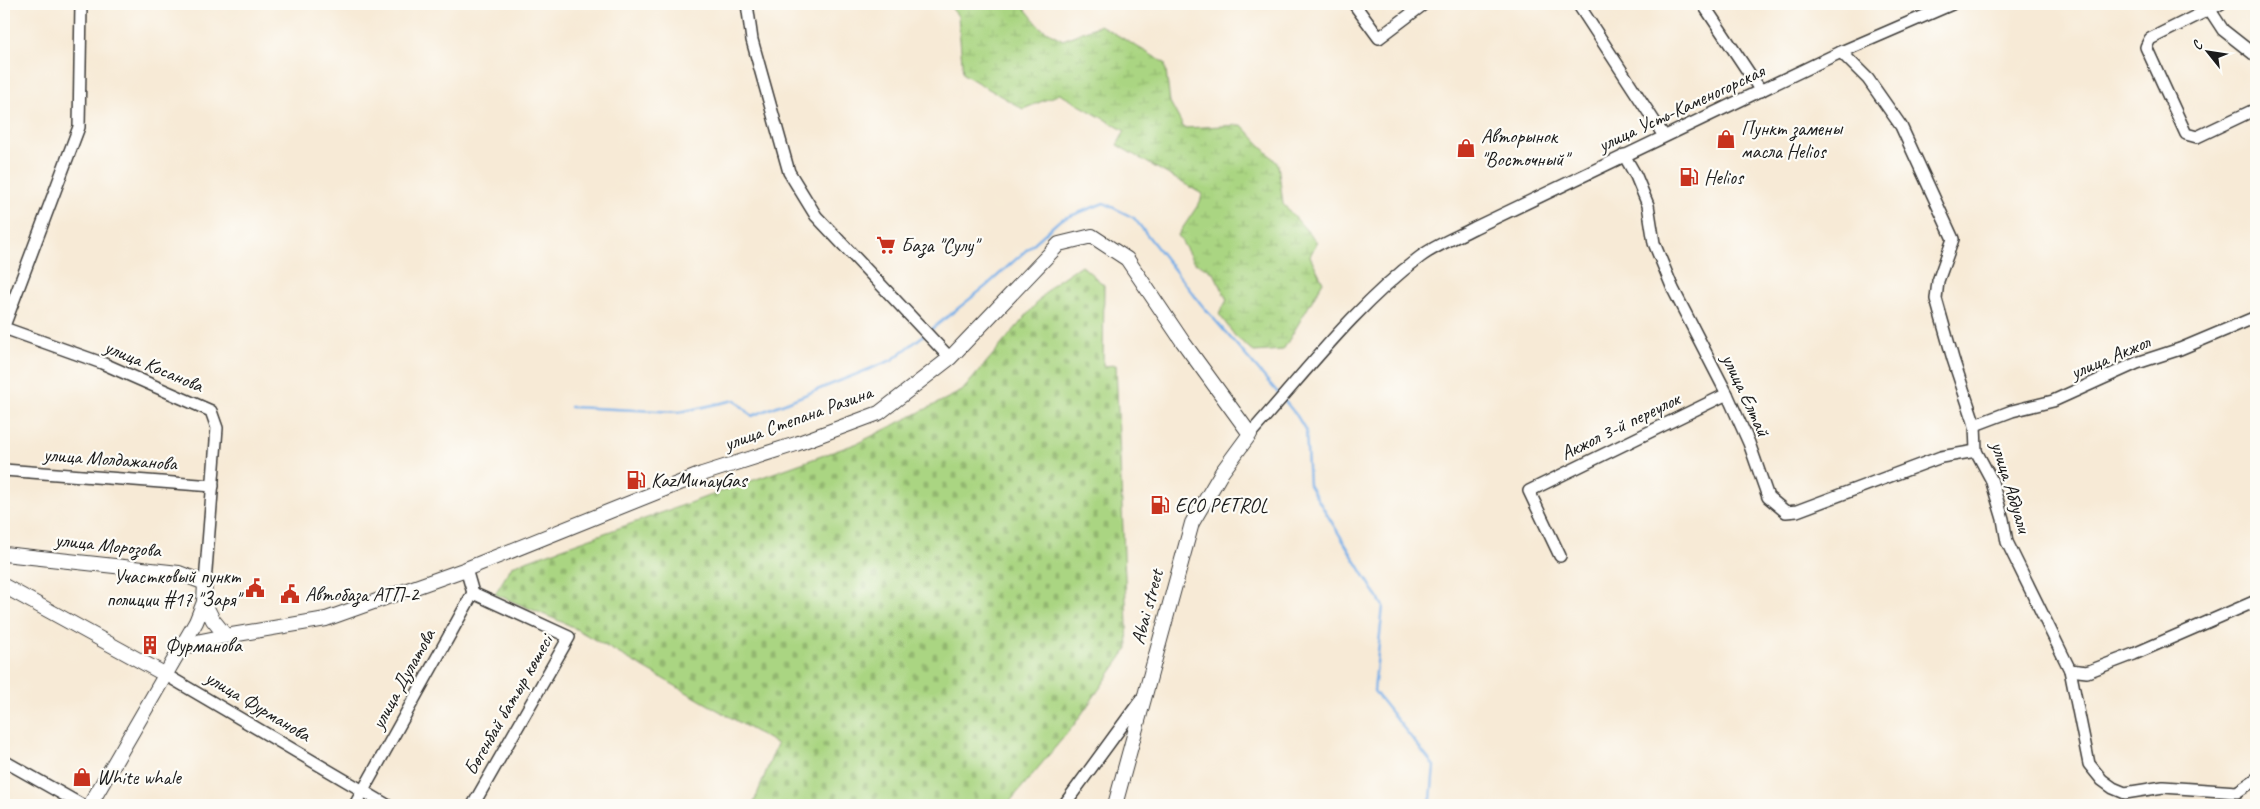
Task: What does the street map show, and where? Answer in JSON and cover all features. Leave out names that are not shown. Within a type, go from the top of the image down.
[{"type":"main road","name":"улица Степана Разина","points":[[183,648],[201,641],[326,619],[466,569],[702,474],[796,444],[879,413],[950,358],[1058,244],[1092,236],[1127,259],[1183,342],[1250,434]]},
{"type":"main road","name":"Abai street","points":[[1115,805],[1192,523],[1222,472],[1250,434]]},
{"type":"main road","name":"улица Морозова","points":[[4,554],[179,572],[205,583]]},
{"type":"main road","points":[[90,805],[183,648],[204,602],[205,583]]},
{"type":"main road","name":"улица Фурманова","points":[[4,586],[166,675]]},
{"type":"main road","points":[[204,602],[213,620],[226,636]]},
{"type":"street","points":[[4,327],[79,127],[81,4]]},
{"type":"street","points":[[747,4],[752,40],[789,172],[816,216],[950,358]]},
{"type":"street","points":[[1354,4],[1379,38],[1424,4]]},
{"type":"street","points":[[1578,4],[1664,136]]},
{"type":"street","points":[[1703,4],[1761,92]]},
{"type":"street","points":[[2220,4],[2207,7],[2150,39],[2146,47],[2186,134],[2197,137],[2256,109]]},
{"type":"street","name":"улица Усть-Каменогорская","points":[[1250,434],[1368,301],[1422,256],[1474,228],[1624,155],[1761,92],[1841,52],[1947,5]]},
{"type":"street","points":[[2207,7],[2223,30],[2256,56]]},
{"type":"street","name":"улица Абдуали","points":[[1841,52],[1868,79],[1902,126],[1953,239],[1938,281],[1936,299],[1953,359],[1976,425],[1976,451],[1991,479],[2003,519],[2007,542],[2070,670],[2089,764],[2102,780],[2113,788],[2125,793],[2163,787],[2237,792],[2256,779]]},
{"type":"street","name":"улица Елтай","points":[[1624,155],[1636,176],[1648,205],[1654,243],[1673,289],[1727,394],[1749,443],[1768,497],[1786,512],[1797,511],[1833,500],[1941,458],[1976,451]]},
{"type":"street","name":"улица Акжол","points":[[1976,425],[2012,411],[2053,401],[2137,363],[2180,349],[2256,317]]},
{"type":"street","name":"улица Косанова","points":[[4,327],[102,363],[211,411],[217,428],[205,583]]},
{"type":"street","name":"Акжол 3-й переулок","points":[[1560,556],[1529,490],[1727,394]]},
{"type":"street","name":"улица Молдажанова","points":[[4,470],[212,486]]},
{"type":"street","points":[[466,569],[472,593]]},
{"type":"street","name":"улица Дулатова","points":[[355,805],[472,593]]},
{"type":"street","name":"Бөгенбай батыр көшесі","points":[[472,593],[569,637],[473,805]]},
{"type":"street","points":[[2070,670],[2087,672],[2134,654],[2256,601]]},
{"type":"street","name":"улица Фурманова","points":[[166,675],[387,805]]},
{"type":"street","points":[[1064,805],[1145,694]]},
{"type":"street","points":[[4,761],[82,805]]},
{"type":"green space","points":[[948,4],[1021,4],[1041,28],[1063,40],[1100,25],[1165,63],[1170,102],[1184,128],[1242,125],[1278,164],[1283,204],[1317,242],[1310,256],[1323,282],[1283,350],[1254,352],[1235,336],[1219,314],[1227,300],[1214,273],[1193,261],[1178,235],[1200,202],[1202,194],[1117,145],[1125,131],[1060,94],[1023,109],[963,74],[958,16]]},
{"type":"green space","points":[[1081,265],[1104,285],[1103,366],[1116,365],[1128,648],[1074,725],[1007,805],[753,805],[777,744],[569,625],[495,594],[512,566],[858,443],[962,391],[1053,284]]},
{"type":"waterway","points":[[928,332],[985,287],[1060,220],[1104,203],[1134,218],[1201,304],[1279,394]]},
{"type":"waterway","points":[[570,407],[680,412],[735,400],[752,416],[892,360],[924,335]]},
{"type":"waterway","points":[[1284,400],[1306,431],[1309,485],[1383,606],[1374,691],[1434,766],[1431,799],[1422,805]]},
{"type":"place","name":"Пункт замены масла Helios","points":[[1726,139]]},
{"type":"place","name":"Авторынок \"Восточный\"","points":[[1466,148]]},
{"type":"place","name":"Helios","points":[[1689,177]]},
{"type":"place","name":"База \"Сулу\"","points":[[886,245]]},
{"type":"place","name":"KazMunayGas","points":[[636,480]]},
{"type":"place","name":"ECO PETROL","points":[[1160,505]]},
{"type":"place","name":"Участковый пункт полиции #17 \"Заря\"","points":[[255,588]]},
{"type":"place","name":"Автобаза АТП-2","points":[[290,594]]},
{"type":"place","name":"Фурманова","points":[[150,645]]},
{"type":"place","name":"White whale","points":[[82,777]]}]
